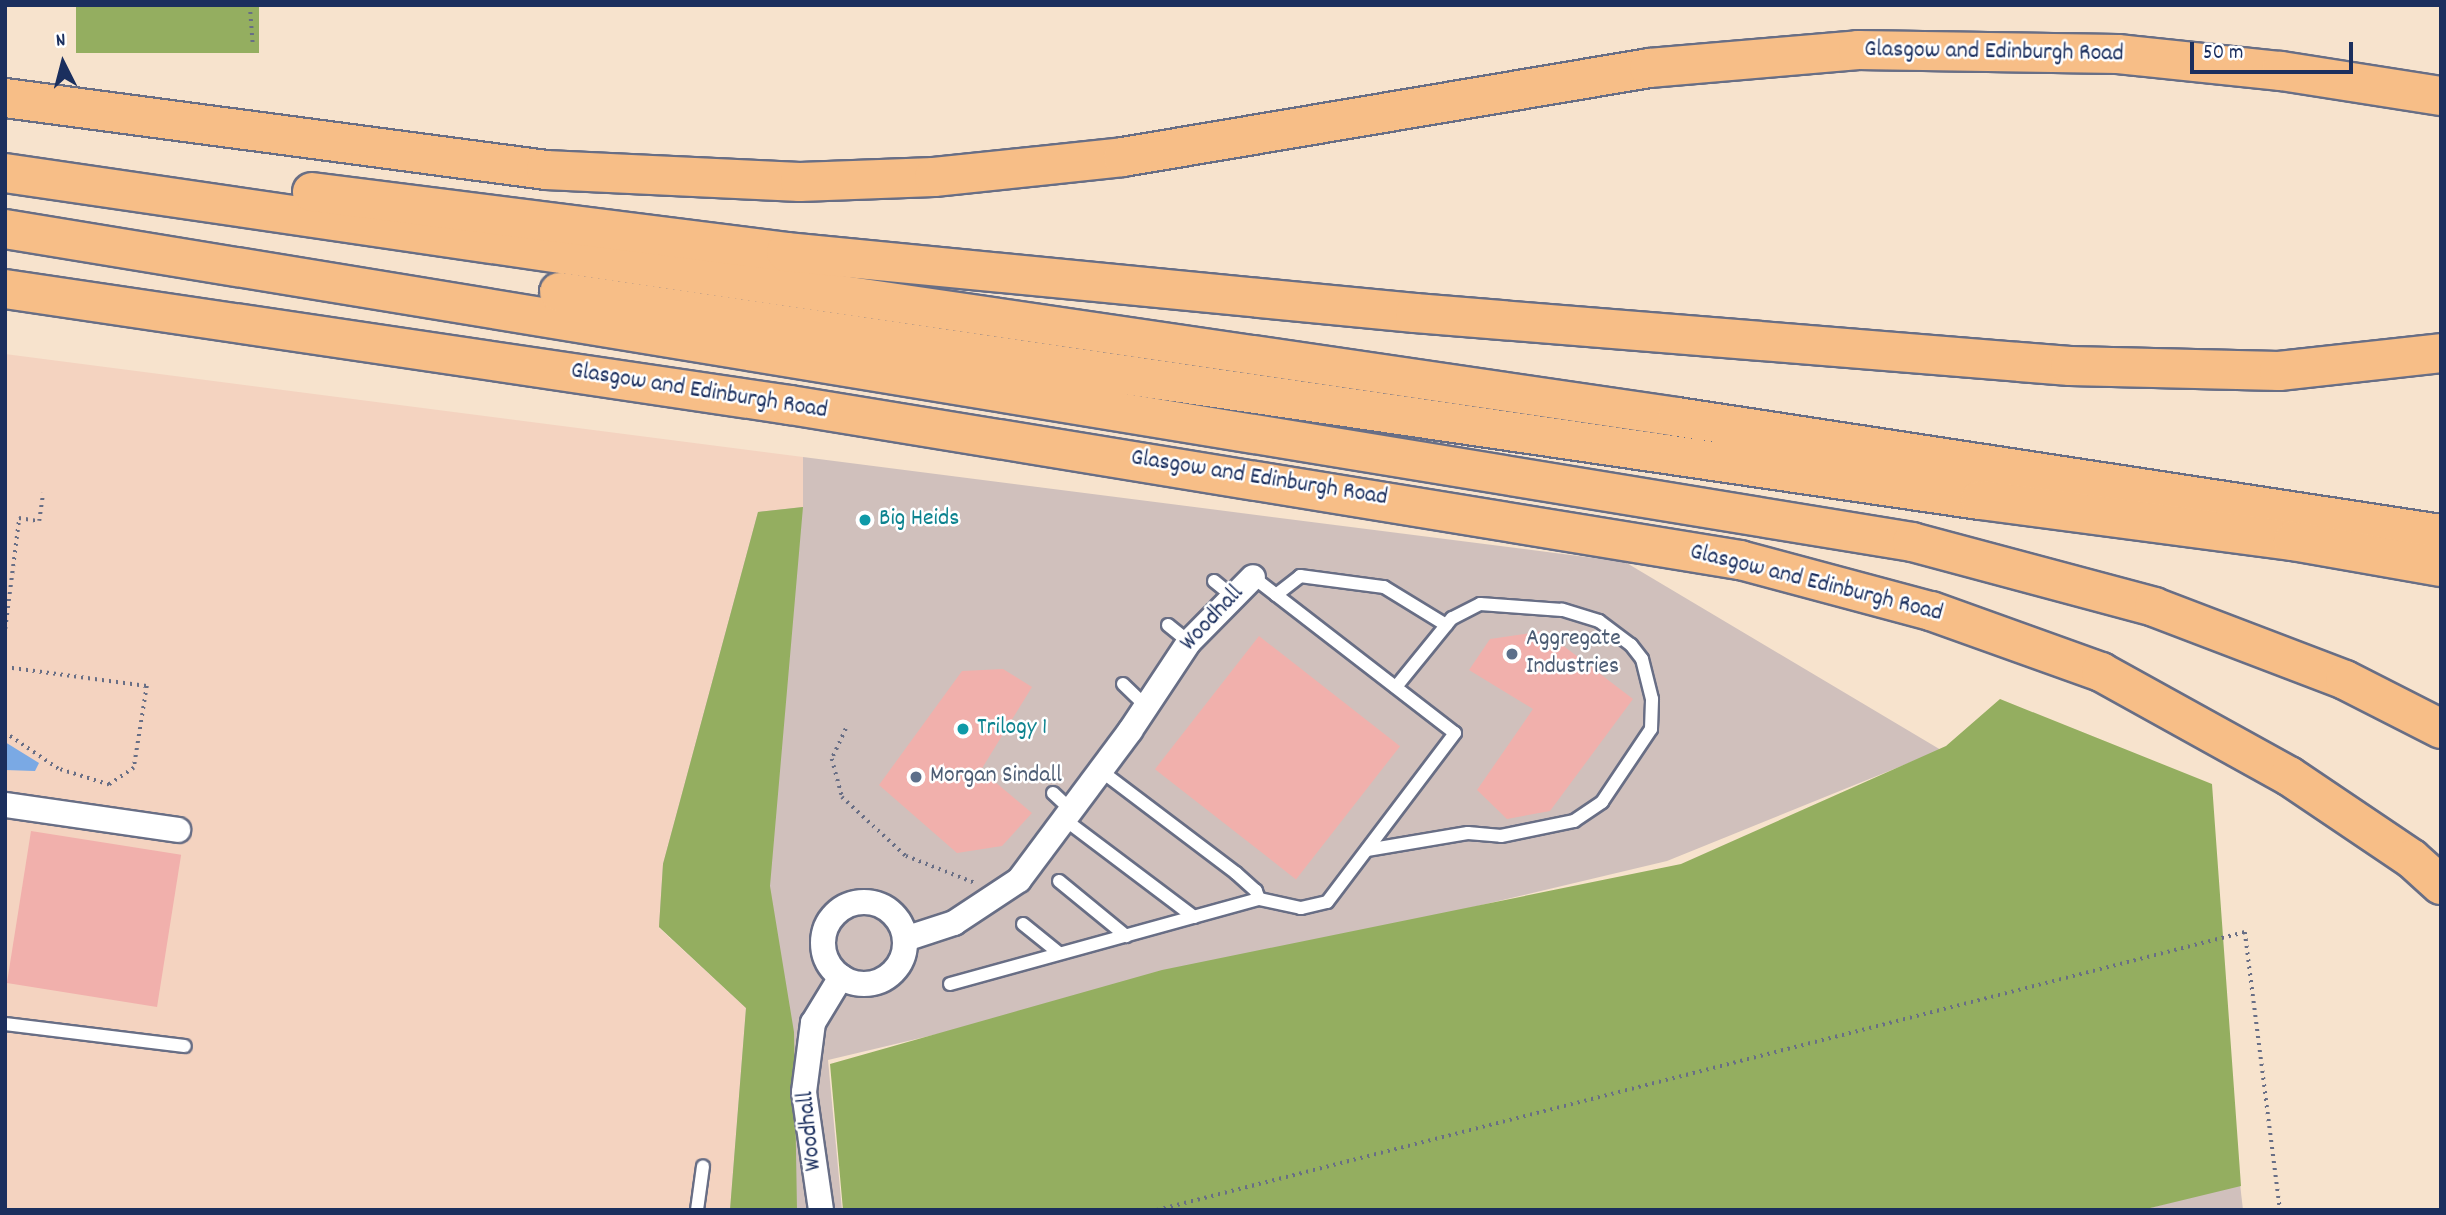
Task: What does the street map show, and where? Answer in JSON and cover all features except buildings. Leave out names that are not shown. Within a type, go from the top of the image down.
[{"type":"highway","name":"Glasgow and Edinburgh Road","points":[[5,98],[546,170],[800,182],[934,177],[1110,159],[1649,68],[1845,51],[1989,49],[2118,54],[2281,71],[2441,96]]},
{"type":"highway","points":[[5,149],[772,250],[1415,313],[2161,371],[2335,368],[2441,353]]},
{"type":"highway","points":[[5,173],[1691,419],[2441,534]]},
{"type":"highway","points":[[5,213],[1191,383],[1966,498],[2293,541],[2441,567]]},
{"type":"highway","points":[[5,229],[1856,533],[2003,564],[2154,607],[2345,680],[2441,729]]},
{"type":"highway","name":"Glasgow and Edinburgh Road","points":[[5,289],[804,407],[1741,559],[1931,611],[2101,672],[2289,776],[2412,859],[2441,885]]},
{"type":"highway","points":[[1191,383],[1273,411],[1805,509],[1856,533]]},
{"type":"street","name":"Woodhall","points":[[905,939],[954,923],[1019,880],[1101,771],[1189,642],[1253,577]]},
{"type":"street","points":[[5,805],[178,830]]},
{"type":"street","points":[[859,902],[883,907],[899,922],[905,939],[902,959],[883,980],[858,984],[841,977],[825,956],[823,941],[827,925],[842,909],[859,902]]},
{"type":"street","name":"Woodhall","points":[[821,1210],[804,1092],[813,1023],[841,977]]},
{"type":"lane","points":[[1276,594],[1300,576],[1384,587],[1446,625]]},
{"type":"lane","name":"Woodhall","points":[[1253,577],[1455,733],[1327,902],[1301,908],[1259,899]]},
{"type":"lane","points":[[1214,581],[1234,597]]},
{"type":"lane","points":[[1367,850],[1468,833],[1501,836],[1574,821],[1602,802],[1651,729],[1652,699],[1642,659],[1632,645],[1599,621],[1562,610],[1480,604],[1446,625],[1396,687]]},
{"type":"lane","points":[[1168,625],[1189,642]]},
{"type":"lane","points":[[1123,684],[1146,706]]},
{"type":"lane","points":[[950,984],[1259,899],[1256,891],[1236,873],[1101,771]]},
{"type":"lane","points":[[1054,793],[1068,814],[1194,917]]},
{"type":"lane","points":[[1059,881],[1126,936]]},
{"type":"lane","points":[[1023,925],[1059,953]]},
{"type":"lane","points":[[5,1024],[185,1046]]},
{"type":"lane","points":[[697,1210],[703,1166]]},
{"type":"path","points":[[250,5],[253,45]]},
{"type":"path","points":[[5,629],[19,518],[39,521],[43,493]]},
{"type":"path","points":[[5,667],[147,686],[134,768],[109,785],[58,769],[5,733]]},
{"type":"path","points":[[846,729],[832,760],[842,797],[906,856],[1000,892]]},
{"type":"path","points":[[1157,1210],[2245,932],[2280,1210]]},
{"type":"shaded area","points":[[5,354],[803,457],[803,507],[659,928],[746,1008],[730,1210],[5,1210]]},
{"type":"shaded area","points":[[803,457],[1625,562],[1941,750],[1667,861],[828,1060],[842,1210],[730,1210],[746,1008],[659,927],[663,864],[758,512],[803,507]]},
{"type":"shaded area","points":[[2240,1184],[2243,1210],[2142,1210]]},
{"type":"green space","points":[[76,5],[259,5],[259,53],[76,53]]},
{"type":"green space","points":[[803,507],[770,886],[794,1032],[797,1210],[730,1210],[746,1008],[659,927],[663,864],[758,512]]},
{"type":"green space","points":[[2000,699],[2212,784],[2241,1186],[2142,1210],[843,1210],[830,1064],[1162,970],[1681,864],[1946,746]]},
{"type":"water","points":[[5,742],[39,763],[35,771],[5,770]]},
{"type":"place","name":"Big Heids","points":[[865,520]]},
{"type":"place","name":"Aggregate Industries","points":[[1512,654]]},
{"type":"place","name":"Trilogy 1","points":[[963,729]]},
{"type":"place","name":"Morgan Sindall","points":[[916,777]]}]
